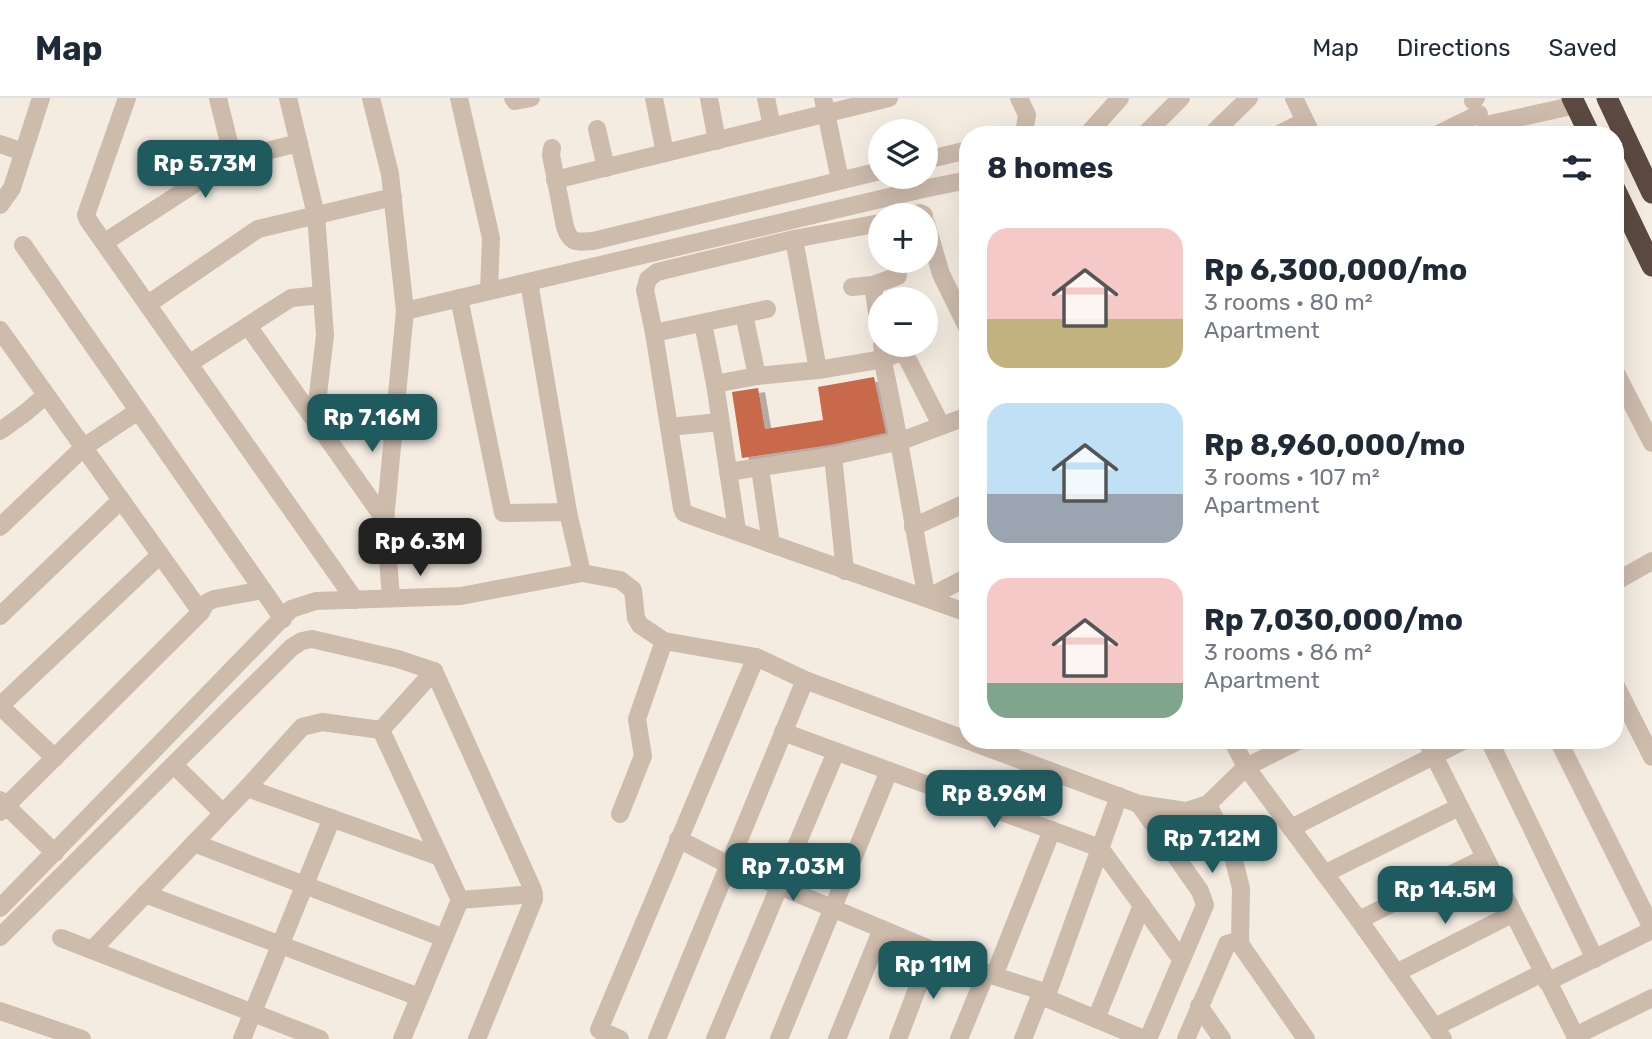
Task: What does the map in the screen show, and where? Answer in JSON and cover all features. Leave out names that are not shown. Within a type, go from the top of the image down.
[{"type":"highway","points":[[1607,98],[1620,126]]},
{"type":"highway","points":[[1574,102],[1586,126]]},
{"type":"highway","points":[[1624,134],[1652,193]]},
{"type":"highway","points":[[1624,208],[1652,266]]},
{"type":"street","points":[[0,205],[23,152],[41,98]]},
{"type":"street","points":[[127,98],[86,215],[355,600]]},
{"type":"street","points":[[218,98],[233,159]]},
{"type":"street","points":[[288,98],[316,215],[325,335],[315,420]]},
{"type":"street","points":[[371,98],[390,174],[405,311],[385,520],[391,598]]},
{"type":"street","points":[[459,98],[491,238],[489,291]]},
{"type":"street","points":[[513,98],[515,101],[531,98]]},
{"type":"street","points":[[654,98],[666,153]]},
{"type":"street","points":[[709,98],[717,141]]},
{"type":"street","points":[[766,98],[772,127]]},
{"type":"street","points":[[1019,98],[1027,115],[1025,126]]},
{"type":"street","points":[[1095,126],[1120,98]]},
{"type":"street","points":[[1153,126],[1181,98]]},
{"type":"street","points":[[1220,126],[1249,98]]},
{"type":"street","points":[[1294,98],[1307,126]]},
{"type":"street","points":[[555,180],[772,127],[825,106],[884,99]]},
{"type":"street","points":[[1453,126],[1479,112],[1574,102]]},
{"type":"street","points":[[825,106],[840,180]]},
{"type":"street","points":[[597,129],[607,168]]},
{"type":"street","points":[[105,242],[233,159],[299,143]]},
{"type":"street","points":[[0,144],[23,152]]},
{"type":"street","points":[[552,148],[555,180],[569,237],[576,242],[593,241],[868,174]]},
{"type":"street","points":[[938,157],[959,152]]},
{"type":"street","points":[[405,311],[922,188],[959,182]]},
{"type":"street","points":[[148,304],[258,229],[393,197]]},
{"type":"street","points":[[868,225],[794,239],[657,272],[648,279],[645,290],[684,513],[959,610]]},
{"type":"street","points":[[794,239],[818,370]]},
{"type":"street","points":[[23,246],[283,620]]},
{"type":"street","points":[[938,264],[959,311]]},
{"type":"street","points":[[884,287],[898,276]]},
{"type":"street","points":[[529,282],[568,512],[582,573]]},
{"type":"street","points":[[852,288],[868,291]]},
{"type":"street","points":[[190,363],[291,298],[322,295]]},
{"type":"street","points":[[459,298],[503,513],[568,512]]},
{"type":"street","points":[[654,333],[767,309]]},
{"type":"street","points":[[744,314],[757,376]]},
{"type":"street","points":[[703,323],[737,530]]},
{"type":"street","points":[[248,326],[385,520]]},
{"type":"street","points":[[0,330],[201,612]]},
{"type":"street","points":[[715,384],[757,376],[818,370],[868,356]]},
{"type":"street","points":[[883,357],[901,442],[913,527],[927,598]]},
{"type":"street","points":[[907,357],[941,425]]},
{"type":"street","points":[[1624,389],[1652,443]]},
{"type":"street","points":[[0,431],[46,395]]},
{"type":"street","points":[[0,527],[83,447],[138,411]]},
{"type":"street","points":[[728,472],[833,456],[901,442],[959,419]]},
{"type":"street","points":[[669,427],[720,422]]},
{"type":"street","points":[[833,456],[845,571]]},
{"type":"street","points":[[761,468],[771,544]]},
{"type":"street","points":[[0,616],[121,500]]},
{"type":"street","points":[[913,527],[959,506]]},
{"type":"street","points":[[55,758],[0,706],[160,555]]},
{"type":"street","points":[[1624,577],[1652,561]]},
{"type":"street","points":[[0,908],[291,609],[316,601],[461,596],[582,573],[620,580],[633,590],[636,618],[640,625],[664,641],[756,657],[805,680],[959,737]]},
{"type":"street","points":[[927,598],[959,582]]},
{"type":"street","points":[[55,853],[2,806],[55,758],[201,612],[206,603],[214,599],[263,590]]},
{"type":"street","points":[[0,937],[292,647],[312,639],[398,659],[434,671],[534,894],[477,1039]]},
{"type":"street","points":[[620,814],[643,756],[637,719],[664,641]]},
{"type":"street","points":[[620,1039],[598,1030],[756,657]]},
{"type":"street","points":[[381,730],[434,671]]},
{"type":"street","points":[[657,1039],[805,680]]},
{"type":"street","points":[[1624,702],[1652,757]]},
{"type":"street","points":[[92,950],[302,727],[322,722],[381,730]]},
{"type":"street","points":[[381,730],[460,900],[402,1039]]},
{"type":"street","points":[[783,732],[1100,848],[1181,959]]},
{"type":"street","points":[[992,749],[1139,804],[1186,811],[1208,804],[1246,767],[1282,749]]},
{"type":"street","points":[[1237,749],[1246,767],[1439,1033],[1545,978],[1595,959],[1652,929],[1562,749]]},
{"type":"street","points":[[1291,828],[1428,749]]},
{"type":"street","points":[[1430,749],[1545,978],[1571,1037],[1652,998]]},
{"type":"street","points":[[1493,749],[1595,959]]},
{"type":"street","points":[[715,1039],[836,752]]},
{"type":"street","points":[[174,765],[223,813]]},
{"type":"street","points":[[779,1039],[889,771]]},
{"type":"street","points":[[247,788],[440,857]]},
{"type":"street","points":[[1023,1039],[1044,995],[1119,796]]},
{"type":"street","points":[[678,839],[727,864],[1146,1039],[1205,905],[1200,891],[1139,804]]},
{"type":"street","points":[[1208,804],[1233,857],[1241,888],[1240,944],[1306,1039]]},
{"type":"street","points":[[1325,873],[1459,807]]},
{"type":"street","points":[[242,1039],[332,818]]},
{"type":"street","points":[[959,1039],[990,975],[1052,830]]},
{"type":"street","points":[[194,843],[444,938]]},
{"type":"street","points":[[1359,920],[1484,858]]},
{"type":"street","points":[[145,894],[419,997]]},
{"type":"street","points":[[460,900],[534,894]]},
{"type":"street","points":[[1096,1019],[1142,905]]},
{"type":"street","points":[[1396,972],[1512,914]]},
{"type":"street","points":[[837,1039],[882,929]]},
{"type":"street","points":[[61,938],[320,1039]]},
{"type":"street","points":[[1186,1039],[1227,944],[1240,944]]},
{"type":"street","points":[[898,1039],[932,950]]},
{"type":"street","points":[[1199,1006],[1222,1039]]},
{"type":"street","points":[[0,1011],[82,1039]]},
{"type":"building","points":[[874,377],[886,433],[831,445],[742,458],[732,392],[758,388],[765,429],[823,420],[818,387]]}]
